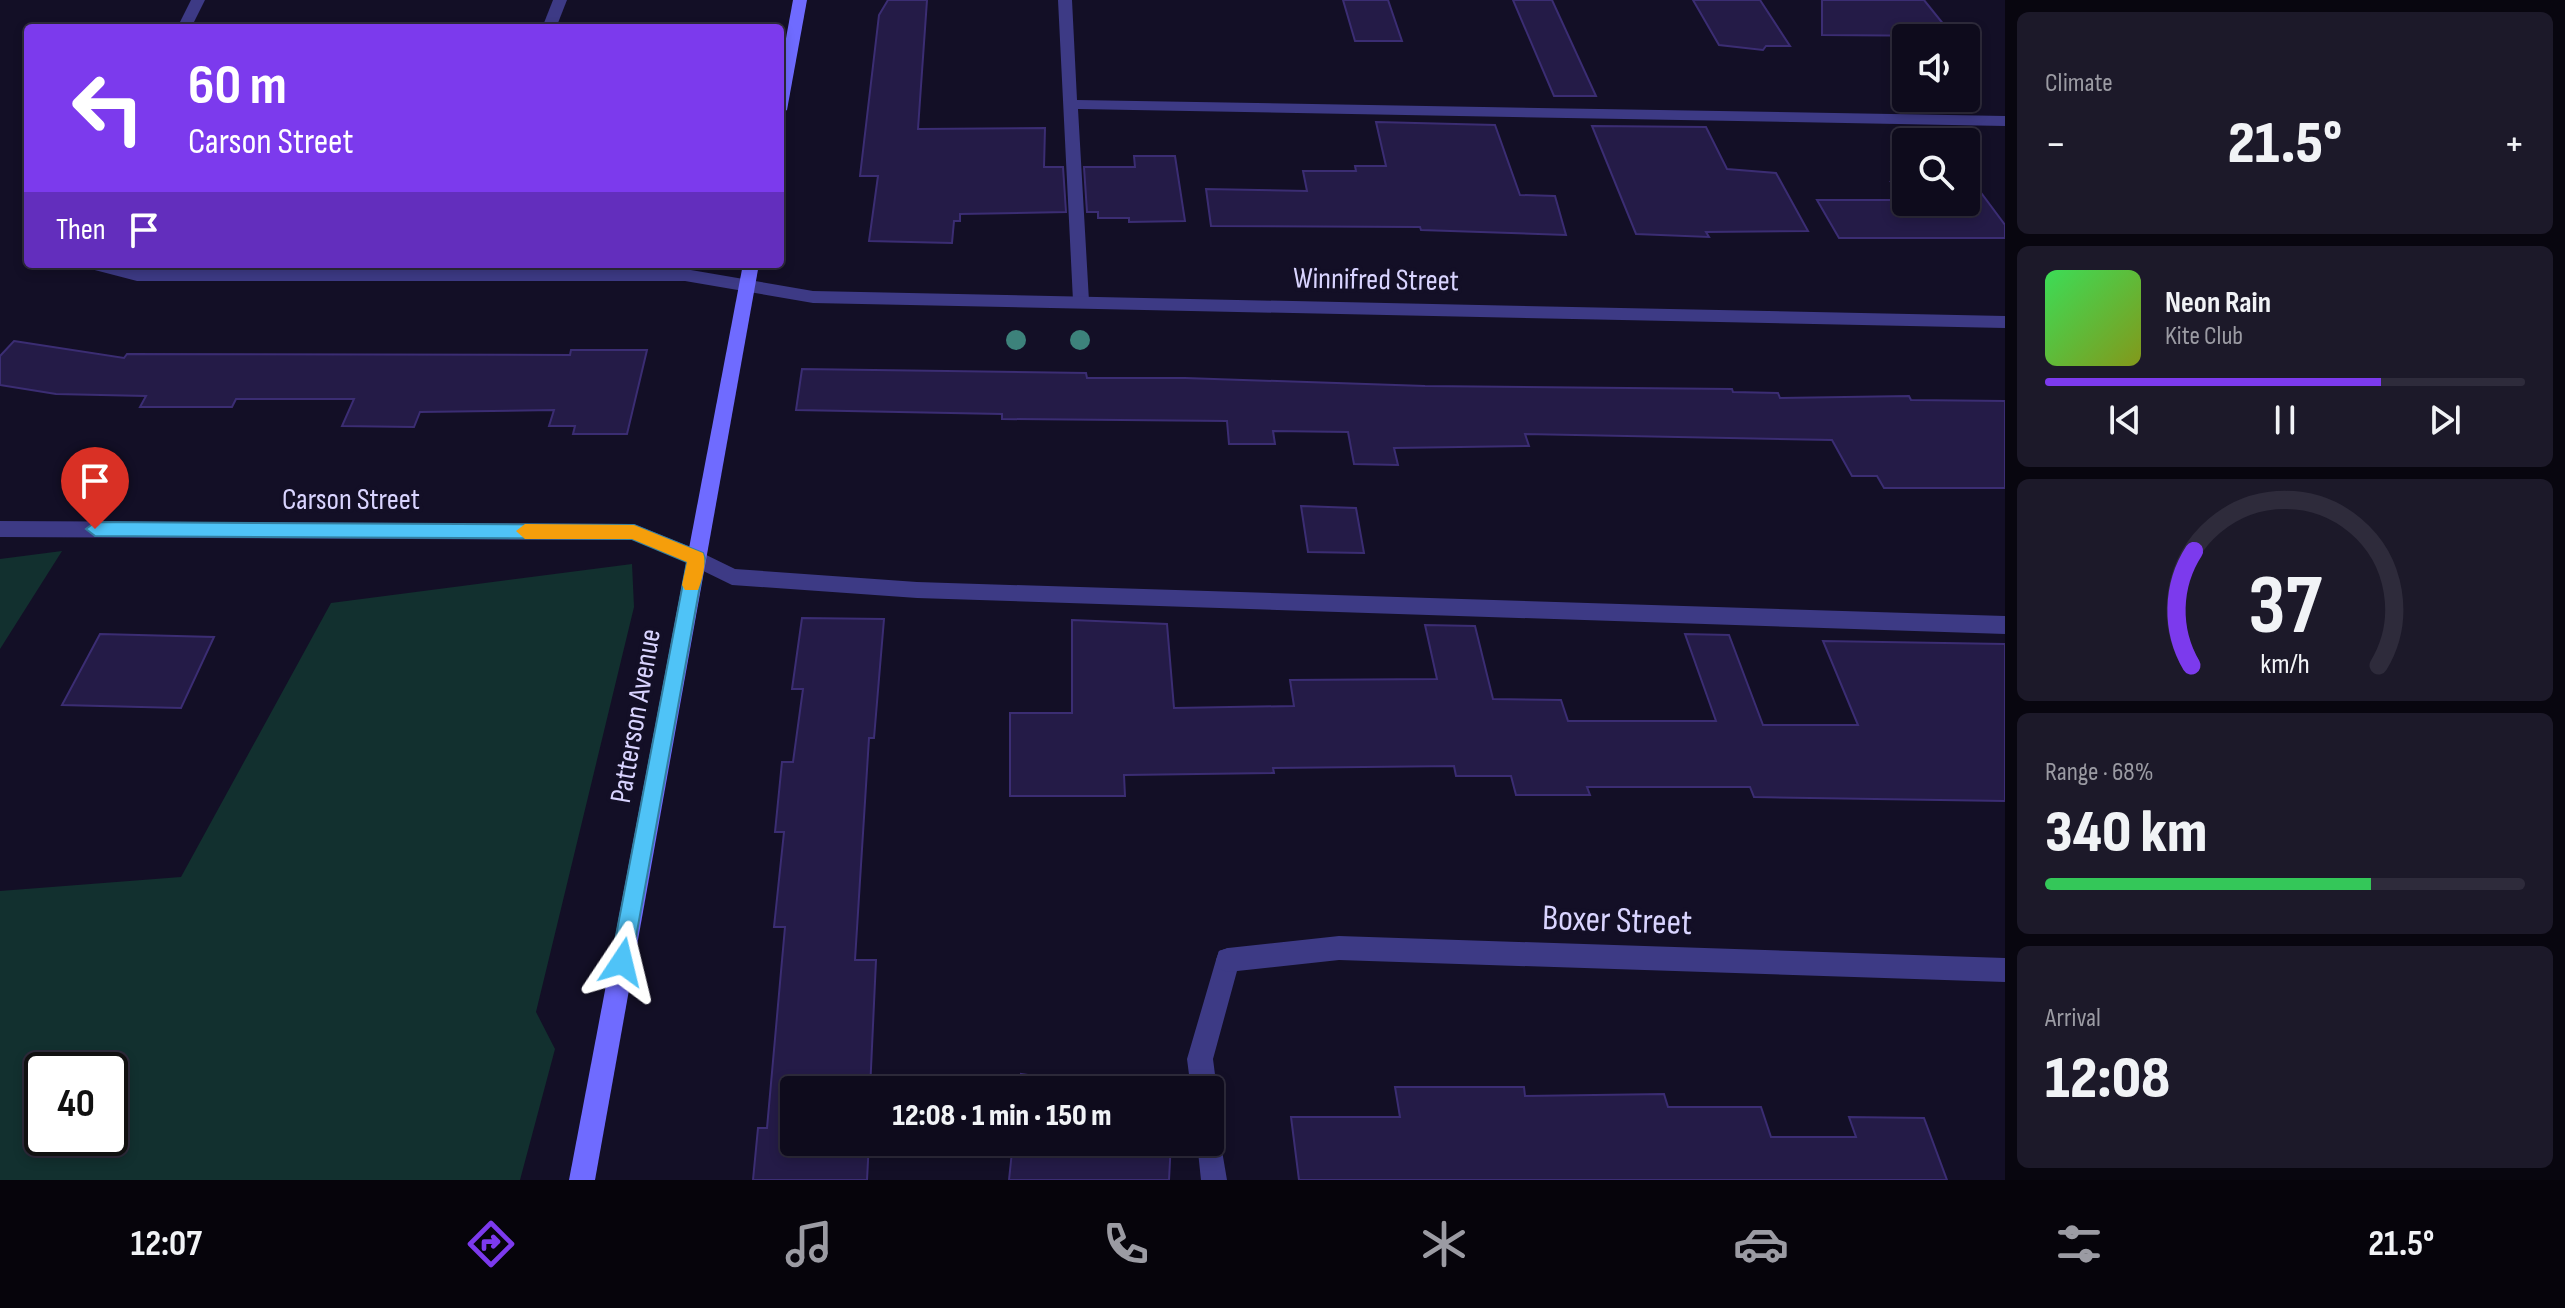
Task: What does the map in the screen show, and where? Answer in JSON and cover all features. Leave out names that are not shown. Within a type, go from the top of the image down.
[{"type":"street","points":[[186,24],[198,0]]},
{"type":"street","points":[[551,24],[560,0]]},
{"type":"street","points":[[784,88],[800,0]]},
{"type":"street","points":[[1065,0],[1081,301]]},
{"type":"street","points":[[1072,104],[2005,121]]},
{"type":"street","name":"Winnifred Street","points":[[109,268],[137,275],[457,270],[685,275],[813,297],[2005,322]]},
{"type":"street","name":"Patterson Avenue","points":[[582,1180],[750,268]]},
{"type":"street","name":"Carson Street","points":[[0,529],[634,532],[732,577],[917,590],[2005,625]]},
{"type":"street","name":"Boxer Street","points":[[1202,1076],[1200,1059],[1228,960],[1339,948],[2005,970]]},
{"type":"street","points":[[1211,1156],[1214,1180]]},
{"type":"green space","points":[[62,551],[0,649],[0,559]]},
{"type":"green space","points":[[632,564],[634,607],[536,1012],[555,1049],[520,1180],[0,1180],[0,891],[181,877],[331,603]]},
{"type":"building","points":[[888,0],[927,0],[918,129],[1045,128],[1044,167],[1063,167],[1066,212],[960,214],[960,221],[954,221],[952,243],[869,241],[878,176],[860,176],[879,15]]},
{"type":"building","points":[[1343,0],[1388,0],[1402,41],[1355,41]]},
{"type":"building","points":[[1513,0],[1552,0],[1596,96],[1554,96]]},
{"type":"building","points":[[1693,0],[1760,0],[1790,46],[1766,46],[1763,50],[1719,45]]},
{"type":"building","points":[[1822,0],[1924,0],[1943,24],[1892,24],[1892,36],[1822,35]]},
{"type":"building","points":[[1376,122],[1495,125],[1520,195],[1555,196],[1566,235],[1421,230],[1420,227],[1211,226],[1206,189],[1307,191],[1303,171],[1356,171],[1355,166],[1386,166]]},
{"type":"building","points":[[1592,126],[1706,127],[1727,169],[1776,173],[1808,231],[1706,232],[1709,237],[1636,234]]},
{"type":"building","points":[[1134,156],[1175,156],[1185,221],[1129,222],[1129,218],[1098,218],[1098,212],[1087,212],[1084,167],[1135,167]]},
{"type":"building","points":[[1980,191],[2005,225],[2005,238],[1839,238],[1817,200],[1892,200],[1892,216],[1980,216]]},
{"type":"building","points":[[14,341],[124,358],[127,354],[570,355],[571,350],[647,350],[627,434],[573,434],[575,426],[549,426],[554,410],[420,412],[414,427],[342,426],[354,399],[236,399],[232,407],[140,407],[146,396],[56,394],[0,385],[0,356]]},
{"type":"building","points":[[802,369],[1086,373],[1087,378],[1425,386],[1732,389],[1733,392],[1778,393],[1780,398],[1909,396],[1911,400],[2005,401],[2005,488],[1884,488],[1877,476],[1852,476],[1832,440],[1525,434],[1529,446],[1394,448],[1398,465],[1354,464],[1348,432],[1273,431],[1275,444],[1229,444],[1227,421],[1002,419],[1002,414],[796,410]]},
{"type":"building","points":[[1301,506],[1356,508],[1364,553],[1308,552]]},
{"type":"building","points":[[802,618],[884,619],[874,738],[869,738],[855,960],[876,960],[871,1076],[780,1076],[780,1156],[868,1156],[867,1180],[753,1180],[758,1128],[767,1128],[785,927],[774,927],[784,832],[775,832],[782,762],[793,762],[803,689],[792,689]]},
{"type":"building","points":[[1072,620],[1167,624],[1174,708],[1294,706],[1290,680],[1437,679],[1425,625],[1475,626],[1493,699],[1561,700],[1568,721],[1716,721],[1685,634],[1729,635],[1763,725],[1858,725],[1823,641],[2005,644],[2005,801],[1754,797],[1750,787],[1587,787],[1590,795],[1516,795],[1511,776],[1456,776],[1454,766],[1273,768],[1274,773],[1124,775],[1125,796],[1010,796],[1010,713],[1072,713]]},
{"type":"building","points":[[100,634],[214,637],[181,708],[62,705]]},
{"type":"building","points":[[1395,1087],[1524,1087],[1525,1096],[1664,1094],[1668,1107],[1761,1107],[1771,1137],[1856,1137],[1849,1117],[1924,1118],[1947,1180],[1299,1180],[1291,1117],[1400,1117]]},
{"type":"building","points":[[1012,1156],[1170,1156],[1169,1180],[1009,1180]]},
{"type":"slow traffic","points":[[525,531],[634,532],[696,558],[691,585]]},
{"type":"route","points":[[95,529],[634,532],[696,558],[622,962]]}]
